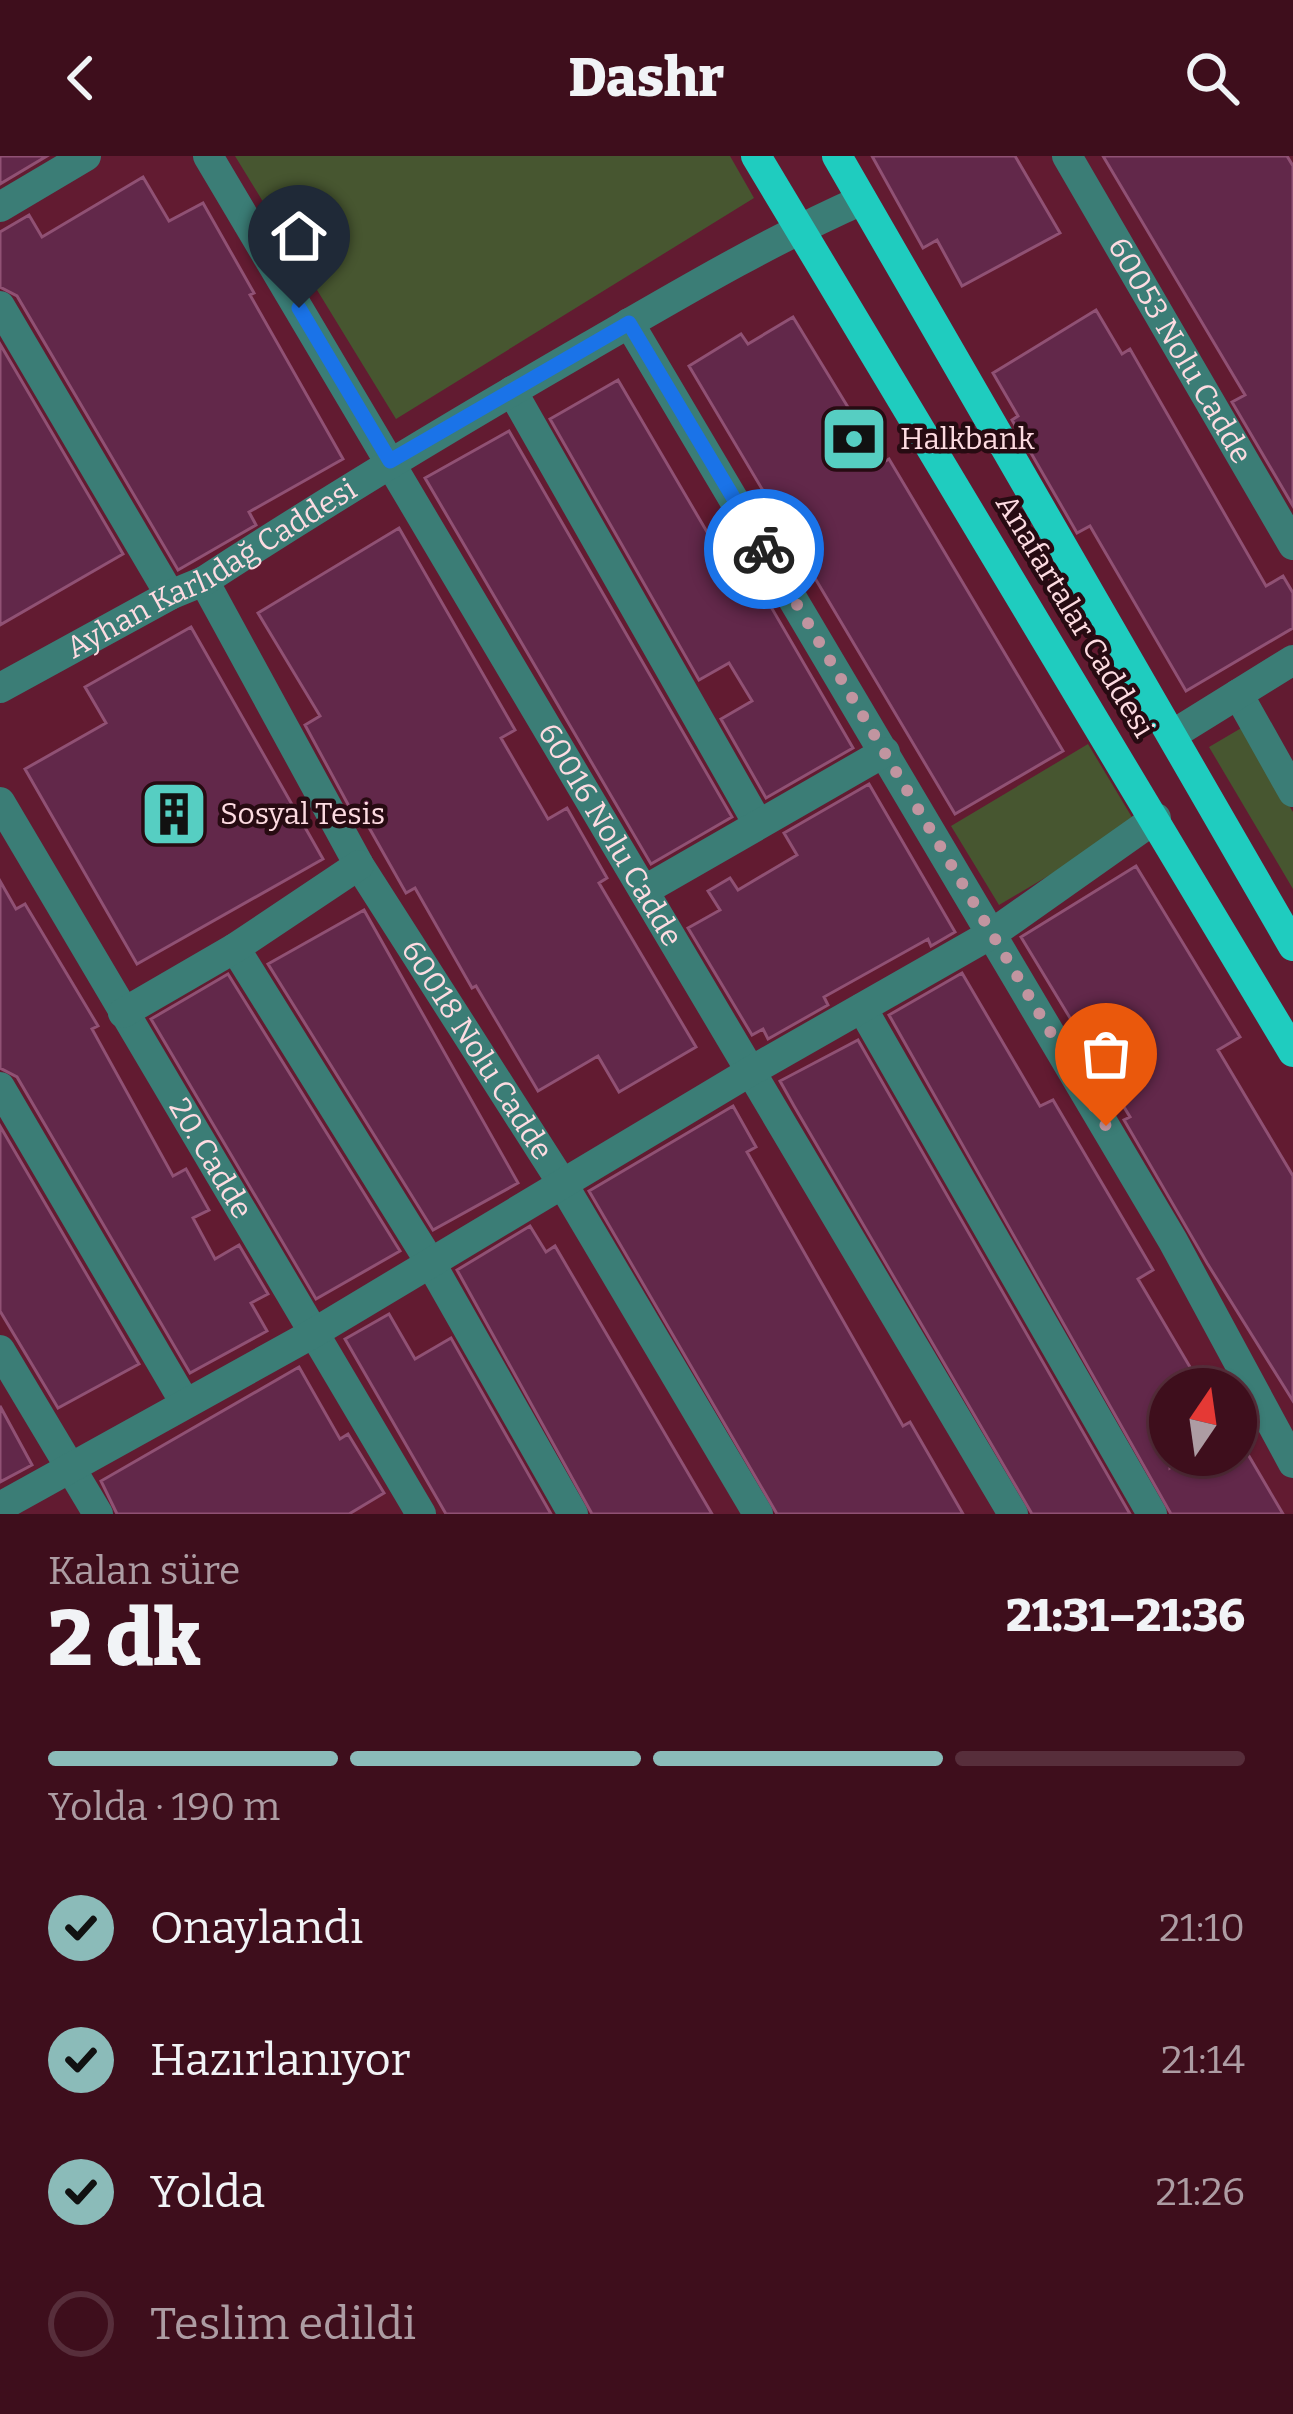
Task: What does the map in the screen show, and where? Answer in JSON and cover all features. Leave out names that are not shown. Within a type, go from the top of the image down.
[{"type":"main road","name":"Anafartalar Caddesi","points":[[756,156],[1293,1052]]},
{"type":"main road","name":"Anafartalar Caddesi","points":[[837,156],[1293,946]]},
{"type":"street","points":[[0,207],[86,156]]},
{"type":"street","name":"60016 Nolu Cadde","points":[[208,156],[1013,1514]]},
{"type":"street","name":"60053 Nolu Cadde","points":[[1067,156],[1293,545]]},
{"type":"street","name":"Ayhan Karlıdağ Caddesi","points":[[0,688],[204,581],[390,461],[629,323],[797,228],[862,200]]},
{"type":"street","points":[[0,307],[170,595]]},
{"type":"street","points":[[629,323],[1174,1241],[1293,1463]]},
{"type":"street","points":[[512,391],[757,822]]},
{"type":"street","name":"60018 Nolu Cadde","points":[[204,581],[359,865],[562,1183],[758,1514]]},
{"type":"street","points":[[1172,735],[1293,660]]},
{"type":"street","points":[[1238,694],[1293,792]]},
{"type":"street","points":[[644,890],[885,752]]},
{"type":"street","name":"20. Cadde","points":[[0,802],[421,1514]]},
{"type":"street","points":[[0,1507],[312,1334],[993,933],[1156,818]]},
{"type":"street","points":[[123,1013],[236,948],[359,865]]},
{"type":"street","points":[[236,948],[430,1262],[573,1514]]},
{"type":"street","points":[[862,1008],[1152,1514]]},
{"type":"street","points":[[0,1087],[185,1403]]},
{"type":"street","points":[[0,1349],[98,1514]]},
{"type":"shaded area","points":[[0,156],[1293,156],[1293,1514],[0,1514]]},
{"type":"green space","points":[[235,156],[730,156],[754,198],[396,419]]},
{"type":"green space","points":[[1243,727],[1293,812],[1293,889],[1209,747]]},
{"type":"green space","points":[[1088,744],[1136,824],[999,905],[951,826]]},
{"type":"building","points":[[0,156],[47,156],[0,184]]},
{"type":"building","points":[[872,156],[1015,156],[1060,233],[962,286],[937,240],[923,248]]},
{"type":"building","points":[[1103,156],[1287,156],[1293,166],[1293,506],[1232,402],[1245,395]]},
{"type":"building","points":[[143,177],[169,221],[203,203],[343,459],[249,512],[256,525],[178,570],[17,296],[0,287],[0,232],[29,215],[42,237]]},
{"type":"building","points":[[1096,310],[1122,354],[1130,349],[1266,586],[1283,576],[1293,593],[1293,628],[1186,691],[1090,526],[1077,533],[1012,420],[1018,416],[993,373]]},
{"type":"building","points":[[793,317],[882,463],[889,459],[1063,751],[955,814],[689,366],[741,334],[748,344]]},
{"type":"building","points":[[0,344],[123,554],[0,625]]},
{"type":"building","points":[[618,380],[734,578],[749,569],[853,748],[766,798],[721,719],[752,701],[729,663],[699,680],[550,419]]},
{"type":"building","points":[[509,431],[732,817],[651,864],[425,478]]},
{"type":"building","points":[[399,528],[515,730],[501,738],[548,819],[567,808],[607,878],[599,883],[696,1047],[619,1092],[598,1056],[538,1091],[415,888],[406,893],[363,817],[357,821],[305,725],[320,716],[258,613]]},
{"type":"building","name":"Sosyal Tesis","points":[[191,627],[323,859],[137,964],[25,769],[106,723],[85,687]]},
{"type":"building","points":[[869,784],[955,932],[931,946],[928,939],[824,997],[828,1005],[768,1039],[763,1029],[752,1035],[688,928],[720,910],[708,891],[730,878],[738,890],[797,855],[784,833]]},
{"type":"building","points":[[1136,866],[1240,1037],[1218,1050],[1293,1176],[1293,1401],[1207,1263],[1124,1120],[1130,1117],[1021,937]]},
{"type":"building","points":[[0,881],[16,909],[25,904],[98,1026],[92,1029],[173,1176],[186,1169],[209,1210],[193,1218],[215,1259],[239,1245],[268,1294],[251,1303],[267,1331],[190,1373],[17,1077],[0,1068]]},
{"type":"building","points":[[364,910],[518,1183],[433,1230],[268,964]]},
{"type":"building","points":[[962,973],[1040,1106],[1053,1100],[1153,1270],[1138,1279],[1191,1368],[1149,1368],[1149,1475],[889,1015]]},
{"type":"building","points":[[228,974],[400,1251],[316,1299],[151,1019]]},
{"type":"building","points":[[858,1040],[1130,1514],[1032,1514],[794,1106],[780,1081]]},
{"type":"building","points":[[733,1106],[756,1147],[747,1152],[903,1426],[910,1422],[963,1514],[777,1514],[589,1191]]},
{"type":"building","points":[[0,1126],[139,1364],[58,1408],[0,1311]]},
{"type":"building","points":[[530,1226],[546,1252],[555,1246],[712,1514],[592,1514],[457,1270]]},
{"type":"building","points":[[389,1314],[415,1359],[451,1338],[551,1514],[446,1514],[345,1339]]},
{"type":"building","points":[[299,1367],[340,1439],[348,1434],[384,1493],[349,1514],[117,1514],[101,1481]]},
{"type":"building","points":[[0,1406],[32,1465],[0,1482]]},
{"type":"building","points":[[1257,1470],[1283,1514],[1171,1514],[1150,1476],[1257,1476]]},
{"type":"way so far","points":[[764,549],[1106,1126]]},
{"type":"place","name":"Halkbank","points":[[854,439]]},
{"type":"place","name":"Sosyal Tesis","points":[[174,814]]},
{"type":"route","points":[[299,308],[390,461],[629,323],[764,549]]}]
